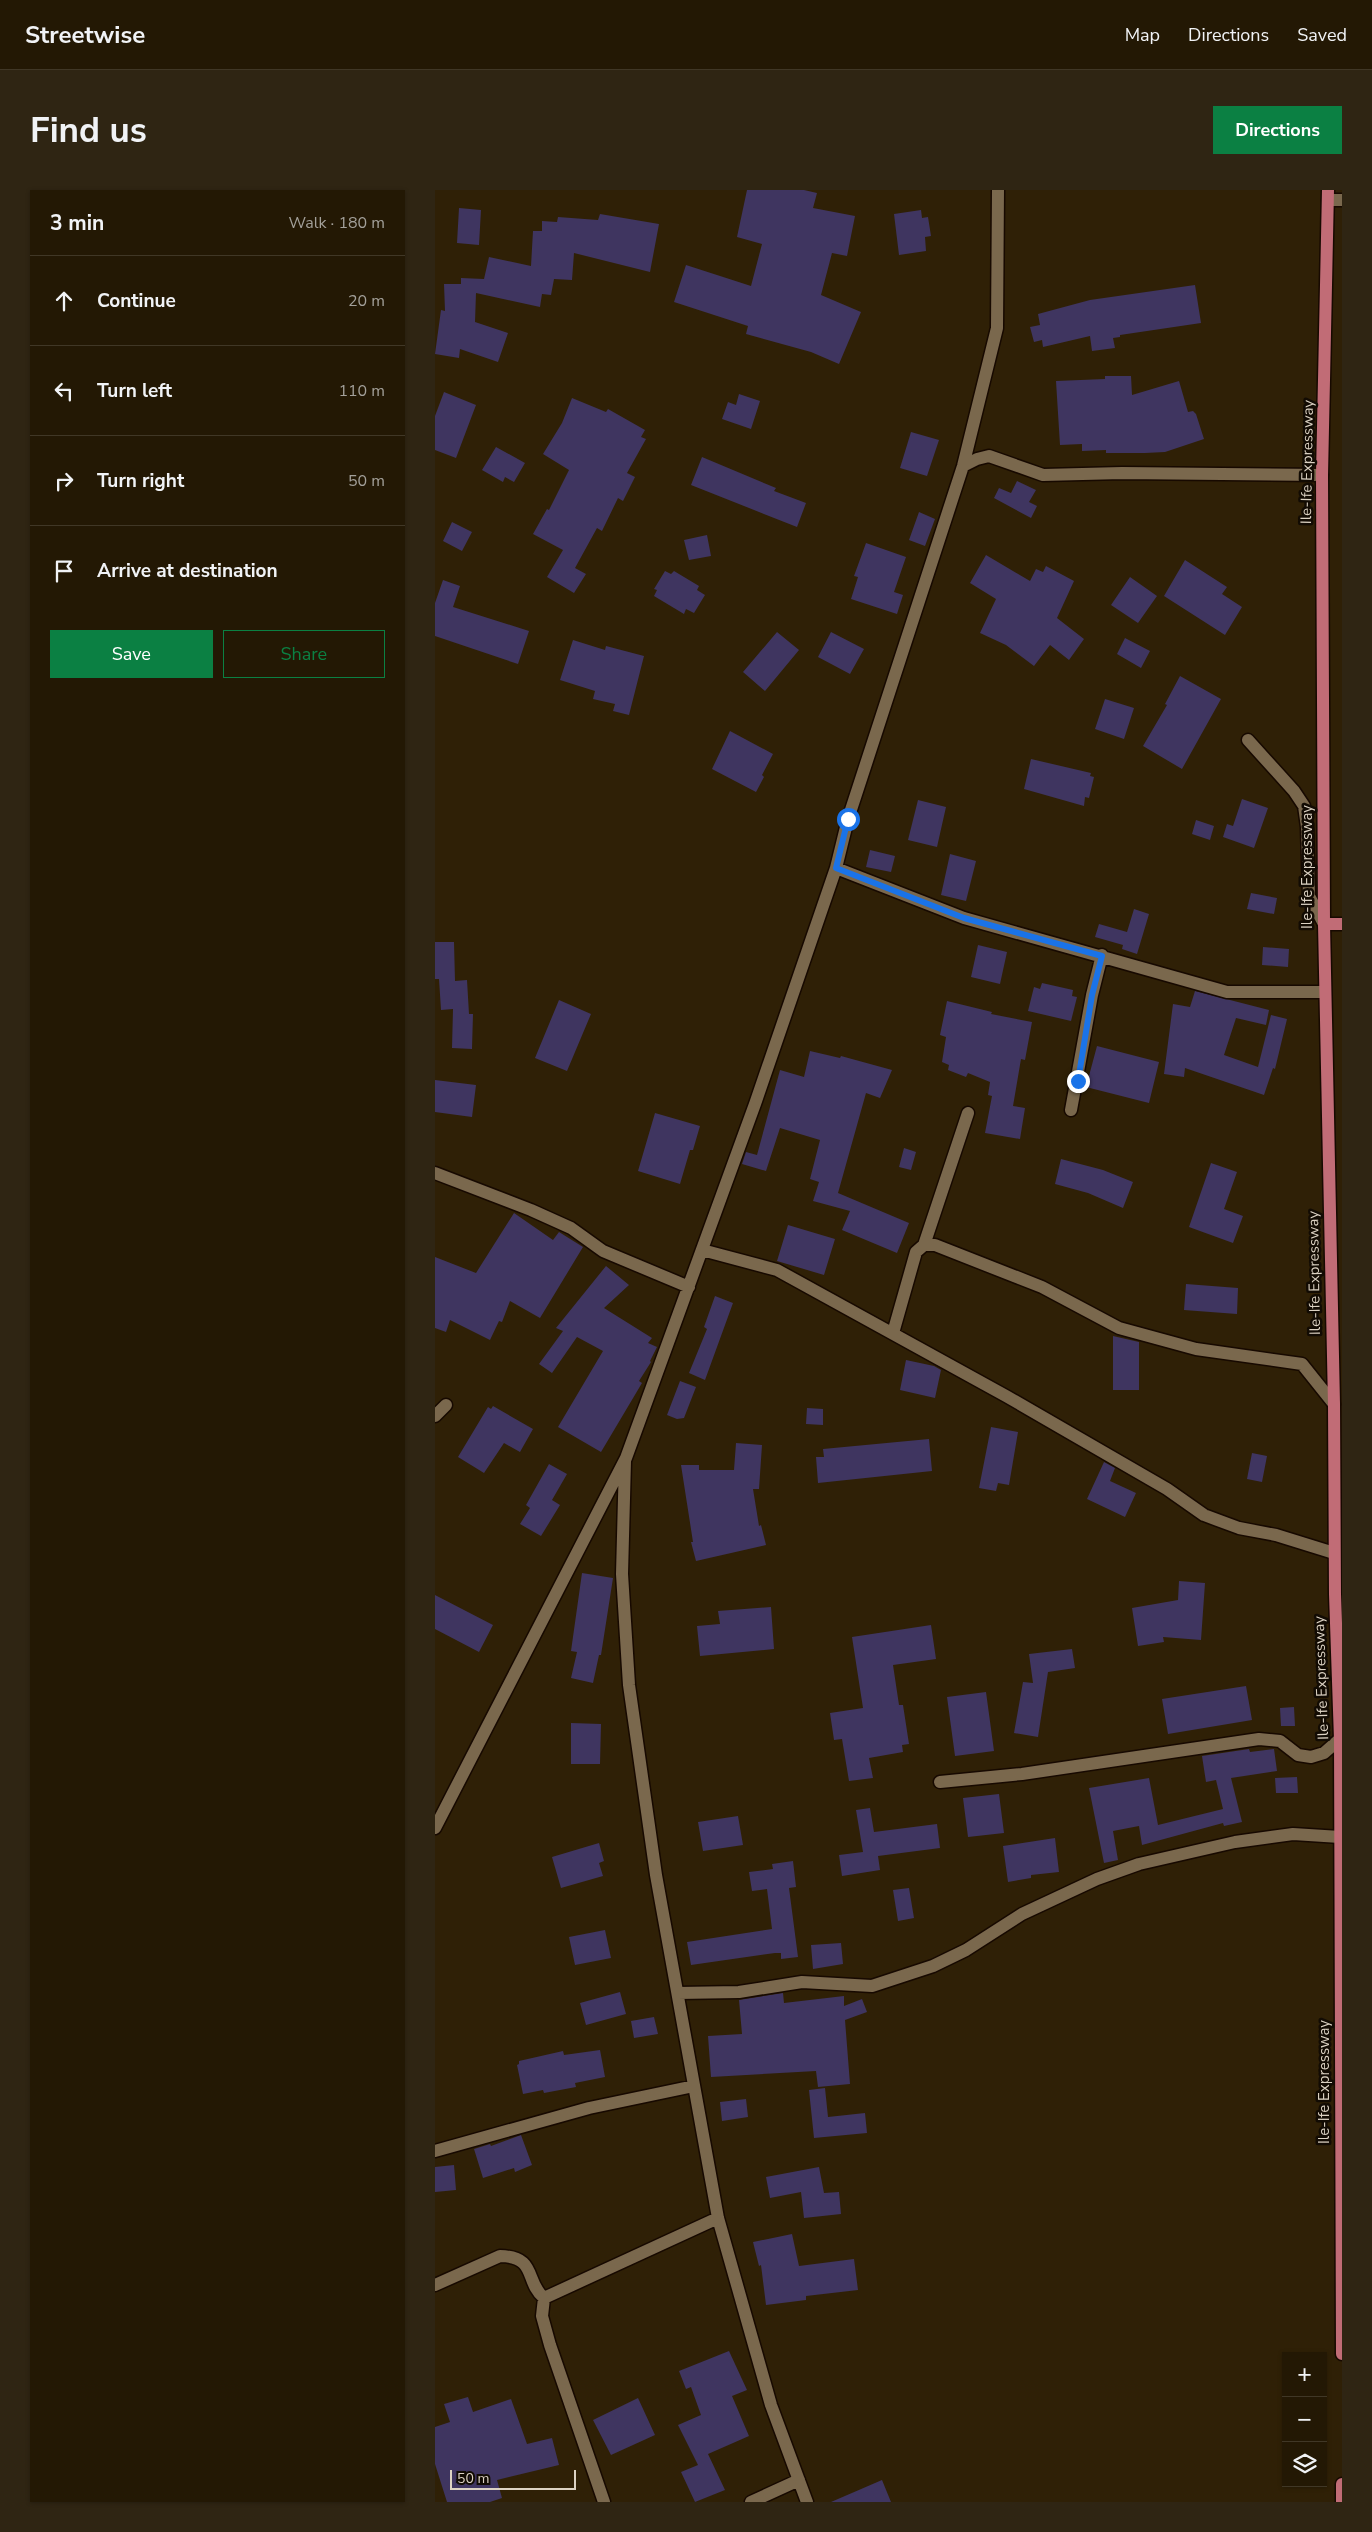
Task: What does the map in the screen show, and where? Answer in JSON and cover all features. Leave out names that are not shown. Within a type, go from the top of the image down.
[{"type":"main road","name":"Ile-Ife Expressway","points":[[1328,195],[1323,475],[1323,924],[1333,1404],[1334,1553],[1340,1739],[1342,2354]]},
{"type":"main road","points":[[1323,924],[1342,924]]},
{"type":"main road","points":[[1342,2484],[1342,2502]]},
{"type":"street","points":[[435,1828],[625,1458],[689,1287],[836,868],[848,819],[963,466],[997,328],[998,190]]},
{"type":"street","points":[[1328,195],[1342,200]]},
{"type":"street","points":[[963,466],[977,458],[989,456],[1043,475],[1122,473],[1323,475]]},
{"type":"street","points":[[1248,740],[1294,791],[1304,806],[1307,827],[1309,896],[1323,924]]},
{"type":"street","points":[[836,868],[964,918],[1227,992],[1324,992]]},
{"type":"street","points":[[1071,1110],[1092,995],[1102,956]]},
{"type":"street","points":[[893,1333],[916,1252],[924,1245],[968,1113]]},
{"type":"street","points":[[435,1172],[563,1224],[603,1251],[689,1287]]},
{"type":"street","points":[[924,1245],[935,1245],[1042,1287],[1119,1328],[1196,1349],[1302,1364],[1333,1404]]},
{"type":"street","points":[[702,1250],[777,1270],[848,1311],[893,1333],[1167,1489],[1203,1514],[1239,1528],[1276,1534],[1334,1553]]},
{"type":"street","points":[[435,1416],[446,1405]]},
{"type":"street","points":[[625,1458],[622,1574],[629,1685],[656,1875],[718,2218],[771,2405],[807,2502]]},
{"type":"street","points":[[940,1782],[1022,1774],[1259,1739],[1280,1741],[1298,1755],[1311,1757],[1324,1753],[1340,1739]]},
{"type":"street","points":[[678,1994],[739,1992],[802,1982],[872,1986],[933,1966],[966,1950],[1023,1914],[1097,1880],[1139,1864],[1235,1842],[1293,1834],[1340,1837]]},
{"type":"street","points":[[435,2151],[589,2108],[695,2086]]},
{"type":"street","points":[[544,2298],[718,2218]]},
{"type":"street","points":[[435,2285],[500,2256],[512,2256],[521,2260],[530,2270],[540,2294],[544,2298]]},
{"type":"street","points":[[544,2298],[542,2316],[550,2345],[604,2502]]},
{"type":"street","points":[[751,2502],[799,2480]]},
{"type":"building","points":[[747,190],[804,190],[817,193],[813,208],[855,216],[847,256],[832,253],[821,295],[861,312],[839,364],[811,352],[746,334],[748,326],[674,302],[686,265],[751,286],[762,244],[737,237]]},
{"type":"building","points":[[459,208],[481,210],[479,245],[457,243]]},
{"type":"building","points":[[921,210],[922,218],[928,217],[931,236],[925,237],[926,251],[899,255],[894,214]]},
{"type":"building","points":[[600,214],[659,224],[650,272],[574,253],[572,280],[554,279],[551,295],[542,294],[540,307],[476,293],[475,322],[508,333],[498,362],[460,349],[459,358],[435,354],[441,310],[445,311],[444,284],[461,284],[461,278],[484,279],[489,257],[531,266],[533,231],[542,231],[542,221],[557,222],[558,217],[598,220]]},
{"type":"building","points":[[1195,285],[1201,323],[1120,335],[1120,337],[1113,338],[1115,348],[1092,351],[1090,336],[1043,347],[1042,340],[1034,342],[1030,327],[1040,325],[1038,314],[1090,300]]},
{"type":"building","points":[[1105,376],[1131,376],[1132,395],[1179,381],[1188,412],[1193,411],[1196,414],[1204,439],[1165,452],[1145,453],[1106,453],[1106,450],[1082,451],[1082,444],[1060,445],[1056,381],[1105,379]]},
{"type":"building","points":[[444,392],[476,405],[456,458],[435,450],[435,416]]},
{"type":"building","points":[[739,394],[760,401],[751,429],[722,419],[728,402],[736,405]]},
{"type":"building","points":[[572,398],[606,412],[608,409],[645,430],[641,437],[646,439],[627,473],[635,477],[623,501],[618,498],[602,531],[597,528],[575,568],[586,574],[574,593],[547,577],[563,550],[533,534],[547,509],[549,510],[569,470],[543,454],[562,423]]},
{"type":"building","points":[[911,432],[939,440],[927,476],[900,468]]},
{"type":"building","points":[[496,447],[525,463],[514,482],[505,477],[503,482],[482,470]]},
{"type":"building","points":[[702,457],[776,488],[774,491],[806,503],[797,527],[691,485]]},
{"type":"building","points":[[1017,481],[1036,490],[1029,502],[1037,506],[1031,518],[994,498],[999,488],[1011,493]]},
{"type":"building","points":[[919,512],[935,519],[925,546],[909,540]]},
{"type":"building","points":[[452,522],[472,532],[462,551],[443,541]]},
{"type":"building","points":[[707,535],[711,556],[689,560],[684,540]]},
{"type":"building","points":[[866,543],[906,557],[894,592],[903,595],[897,614],[851,599],[858,577],[854,576]]},
{"type":"building","points":[[986,555],[1030,581],[1036,569],[1043,572],[1046,566],[1074,581],[1057,618],[1084,639],[1069,660],[1050,645],[1034,666],[1006,645],[980,633],[996,599],[970,583]]},
{"type":"building","points":[[1185,560],[1227,587],[1222,594],[1242,607],[1225,635],[1164,596]]},
{"type":"building","points":[[665,571],[671,574],[674,571],[699,586],[697,590],[705,595],[694,613],[686,609],[684,614],[654,596],[657,590],[654,589]]},
{"type":"building","points":[[1130,577],[1157,596],[1138,623],[1111,605]]},
{"type":"building","points":[[443,580],[460,586],[453,607],[529,631],[518,664],[435,636],[435,603]]},
{"type":"building","points":[[777,632],[799,650],[765,691],[743,672]]},
{"type":"building","points":[[831,632],[864,649],[850,674],[818,657]]},
{"type":"building","points":[[1125,638],[1150,651],[1141,668],[1117,654]]},
{"type":"building","points":[[573,640],[605,650],[606,646],[644,656],[629,715],[613,711],[615,704],[593,699],[595,691],[560,680]]},
{"type":"building","points":[[1180,676],[1221,699],[1182,769],[1143,746],[1167,705],[1165,704]]},
{"type":"building","points":[[1105,699],[1134,708],[1124,739],[1095,729]]},
{"type":"building","points":[[730,731],[773,754],[756,792],[712,769]]},
{"type":"building","points":[[1031,759],[1091,773],[1090,776],[1094,777],[1089,798],[1085,797],[1084,806],[1024,789]]},
{"type":"building","points":[[1242,799],[1268,808],[1254,848],[1223,837],[1227,824],[1233,826]]},
{"type":"building","points":[[918,800],[946,807],[937,847],[908,840]]},
{"type":"building","points":[[1196,820],[1214,826],[1210,840],[1192,834]]},
{"type":"building","points":[[870,850],[895,856],[891,872],[866,867]]},
{"type":"building","points":[[950,854],[976,861],[966,901],[941,895]]},
{"type":"building","points":[[1251,893],[1277,898],[1274,914],[1247,909]]},
{"type":"building","points":[[1134,909],[1149,914],[1137,954],[1122,949],[1123,945],[1095,937],[1099,924],[1127,932]]},
{"type":"building","points":[[435,942],[454,942],[455,981],[467,980],[469,1014],[473,1014],[472,1049],[452,1048],[453,1009],[441,1010],[439,979],[435,979]]},
{"type":"building","points":[[978,945],[1007,952],[1000,984],[971,977]]},
{"type":"building","points":[[1263,947],[1289,949],[1288,967],[1262,965]]},
{"type":"building","points":[[1042,983],[1073,990],[1072,996],[1077,997],[1071,1021],[1028,1011],[1034,987],[1040,989]]},
{"type":"building","points":[[1195,991],[1269,1010],[1266,1025],[1236,1018],[1224,1055],[1258,1067],[1271,1015],[1287,1019],[1275,1069],[1273,1068],[1264,1095],[1185,1068],[1184,1077],[1164,1074],[1173,1004],[1190,1007]]},
{"type":"building","points":[[559,1000],[591,1014],[567,1071],[535,1058]]},
{"type":"building","points":[[947,1001],[992,1012],[991,1014],[1032,1022],[1025,1060],[1021,1059],[1013,1106],[1025,1108],[1020,1139],[985,1133],[992,1096],[988,1095],[990,1082],[968,1073],[966,1077],[948,1070],[949,1065],[942,1062],[946,1037],[940,1035]]},
{"type":"building","points":[[1097,1046],[1159,1062],[1149,1103],[1086,1087]]},
{"type":"building","points":[[810,1051],[840,1058],[841,1056],[892,1070],[880,1098],[866,1093],[838,1193],[909,1223],[897,1253],[842,1230],[850,1211],[813,1201],[819,1182],[810,1179],[820,1140],[780,1128],[766,1171],[742,1164],[746,1152],[757,1155],[780,1070],[804,1077]]},
{"type":"building","points":[[435,1080],[476,1085],[472,1117],[435,1112]]},
{"type":"building","points":[[655,1113],[700,1126],[693,1150],[690,1150],[680,1184],[638,1171]]},
{"type":"building","points":[[904,1148],[916,1152],[911,1170],[899,1167]]},
{"type":"building","points":[[1061,1159],[1103,1170],[1133,1182],[1123,1208],[1088,1193],[1055,1184]]},
{"type":"building","points":[[1211,1163],[1237,1172],[1224,1209],[1243,1216],[1233,1243],[1189,1227]]},
{"type":"building","points":[[514,1213],[553,1240],[559,1232],[583,1247],[540,1318],[510,1301],[502,1322],[499,1321],[490,1340],[450,1320],[446,1332],[435,1328],[435,1257],[476,1273]]},
{"type":"building","points":[[788,1225],[835,1239],[824,1275],[777,1261]]},
{"type":"building","points":[[606,1266],[629,1285],[604,1308],[652,1338],[648,1343],[657,1347],[651,1362],[639,1381],[642,1383],[601,1452],[558,1427],[603,1351],[577,1337],[552,1373],[539,1364],[563,1331],[556,1328]]},
{"type":"building","points":[[1186,1284],[1238,1288],[1237,1314],[1184,1310]]},
{"type":"building","points":[[715,1296],[733,1303],[705,1380],[689,1373],[707,1329],[704,1327]]},
{"type":"building","points":[[1113,1336],[1139,1342],[1139,1390],[1113,1390]]},
{"type":"building","points":[[906,1360],[934,1366],[941,1370],[935,1398],[900,1390]]},
{"type":"building","points":[[680,1381],[696,1387],[684,1418],[677,1419],[667,1415]]},
{"type":"building","points":[[493,1406],[533,1429],[520,1452],[504,1443],[484,1473],[458,1457],[488,1407],[491,1409]]},
{"type":"building","points":[[807,1408],[823,1409],[823,1425],[806,1424]]},
{"type":"building","points":[[991,1427],[1018,1432],[1009,1485],[998,1483],[996,1491],[979,1488]]},
{"type":"building","points":[[929,1439],[932,1471],[818,1483],[816,1457],[824,1457],[823,1449]]},
{"type":"building","points":[[736,1443],[762,1445],[759,1489],[753,1489],[759,1526],[761,1525],[766,1545],[696,1561],[691,1542],[693,1542],[681,1465],[699,1465],[699,1470],[734,1470]]},
{"type":"building","points":[[1252,1453],[1267,1456],[1262,1482],[1247,1479]]},
{"type":"building","points":[[1104,1462],[1115,1468],[1110,1481],[1136,1493],[1125,1517],[1087,1499]]},
{"type":"building","points":[[549,1464],[567,1474],[552,1500],[560,1505],[541,1536],[520,1524],[530,1508],[526,1505]]},
{"type":"building","points":[[582,1573],[613,1578],[601,1655],[599,1655],[593,1683],[571,1678],[577,1652],[571,1651]]},
{"type":"building","points":[[1179,1581],[1205,1583],[1201,1640],[1163,1637],[1164,1642],[1138,1646],[1132,1608],[1178,1600]]},
{"type":"building","points":[[435,1595],[493,1625],[479,1652],[435,1629]]},
{"type":"building","points":[[771,1607],[774,1649],[700,1656],[697,1626],[720,1624],[718,1611]]},
{"type":"building","points":[[931,1625],[936,1659],[893,1665],[899,1705],[903,1705],[909,1744],[902,1745],[903,1752],[869,1758],[873,1778],[849,1781],[842,1739],[834,1740],[830,1713],[863,1708],[852,1637]]},
{"type":"building","points":[[1072,1649],[1075,1668],[1048,1672],[1038,1737],[1014,1733],[1023,1682],[1033,1683],[1029,1654]]},
{"type":"building","points":[[1246,1686],[1252,1720],[1168,1734],[1162,1699]]},
{"type":"building","points":[[986,1692],[994,1751],[955,1756],[947,1697]]},
{"type":"building","points":[[1294,1707],[1295,1726],[1281,1726],[1280,1708]]},
{"type":"building","points":[[571,1723],[601,1724],[600,1764],[571,1764]]},
{"type":"building","points":[[1249,1749],[1250,1752],[1274,1749],[1277,1771],[1231,1778],[1242,1822],[1224,1826],[1223,1823],[1142,1845],[1139,1826],[1113,1831],[1118,1860],[1104,1863],[1089,1788],[1149,1778],[1158,1825],[1223,1809],[1216,1780],[1206,1782],[1202,1756]]},
{"type":"building","points":[[1297,1777],[1298,1793],[1276,1793],[1275,1778]]},
{"type":"building","points":[[999,1794],[1004,1833],[968,1837],[963,1798]]},
{"type":"building","points":[[870,1808],[874,1832],[937,1824],[940,1848],[878,1856],[880,1870],[842,1876],[839,1855],[863,1852],[856,1810]]},
{"type":"building","points":[[738,1816],[743,1845],[703,1851],[698,1822]]},
{"type":"building","points":[[1055,1838],[1059,1872],[1031,1875],[1031,1878],[1008,1882],[1003,1846]]},
{"type":"building","points":[[599,1843],[604,1861],[599,1863],[603,1876],[561,1888],[552,1857]]},
{"type":"building","points":[[793,1861],[796,1887],[789,1888],[798,1957],[781,1959],[781,1953],[775,1953],[691,1965],[687,1942],[772,1929],[767,1889],[752,1891],[749,1872],[773,1869],[772,1864]]},
{"type":"building","points":[[909,1888],[914,1918],[898,1921],[893,1890]]},
{"type":"building","points":[[605,1930],[611,1958],[575,1965],[569,1937]]},
{"type":"building","points":[[841,1943],[843,1964],[813,1969],[811,1945]]},
{"type":"building","points":[[620,1992],[626,2014],[586,2025],[580,2003]]},
{"type":"building","points":[[783,1993],[784,2003],[844,1996],[844,2006],[862,1999],[867,2012],[845,2020],[850,2084],[818,2087],[816,2071],[711,2077],[708,2036],[742,2034],[739,2000]]},
{"type":"building","points":[[654,2017],[658,2034],[634,2038],[631,2021]]},
{"type":"building","points":[[600,2050],[605,2077],[575,2083],[576,2087],[544,2093],[543,2090],[523,2094],[517,2065],[519,2061],[563,2051],[564,2055]]},
{"type":"building","points":[[825,2088],[828,2117],[865,2113],[867,2133],[814,2138],[809,2090]]},
{"type":"building","points":[[746,2099],[748,2117],[722,2121],[720,2102]]},
{"type":"building","points":[[521,2135],[532,2165],[515,2172],[514,2168],[483,2178],[474,2149],[490,2144],[491,2146]]},
{"type":"building","points":[[454,2165],[456,2190],[435,2192],[435,2167]]},
{"type":"building","points":[[819,2167],[824,2193],[839,2192],[841,2214],[804,2218],[801,2192],[770,2198],[766,2177]]},
{"type":"building","points":[[792,2234],[799,2266],[854,2259],[858,2290],[806,2296],[806,2300],[766,2305],[761,2265],[759,2266],[753,2242]]},
{"type":"building","points":[[729,2351],[747,2390],[732,2396],[749,2436],[708,2454],[725,2490],[695,2502],[681,2472],[698,2465],[678,2425],[701,2415],[691,2387],[686,2389],[679,2371]]},
{"type":"building","points":[[468,2397],[473,2412],[511,2399],[527,2444],[552,2438],[559,2465],[497,2480],[502,2498],[490,2502],[447,2502],[435,2464],[435,2427],[450,2422],[444,2404]]},
{"type":"building","points":[[638,2398],[655,2435],[611,2455],[593,2420]]},
{"type":"building","points":[[882,2480],[891,2502],[831,2502]]},
{"type":"route","points":[[848,819],[836,868],[964,918],[1102,956],[1092,995],[1078,1081]]}]
